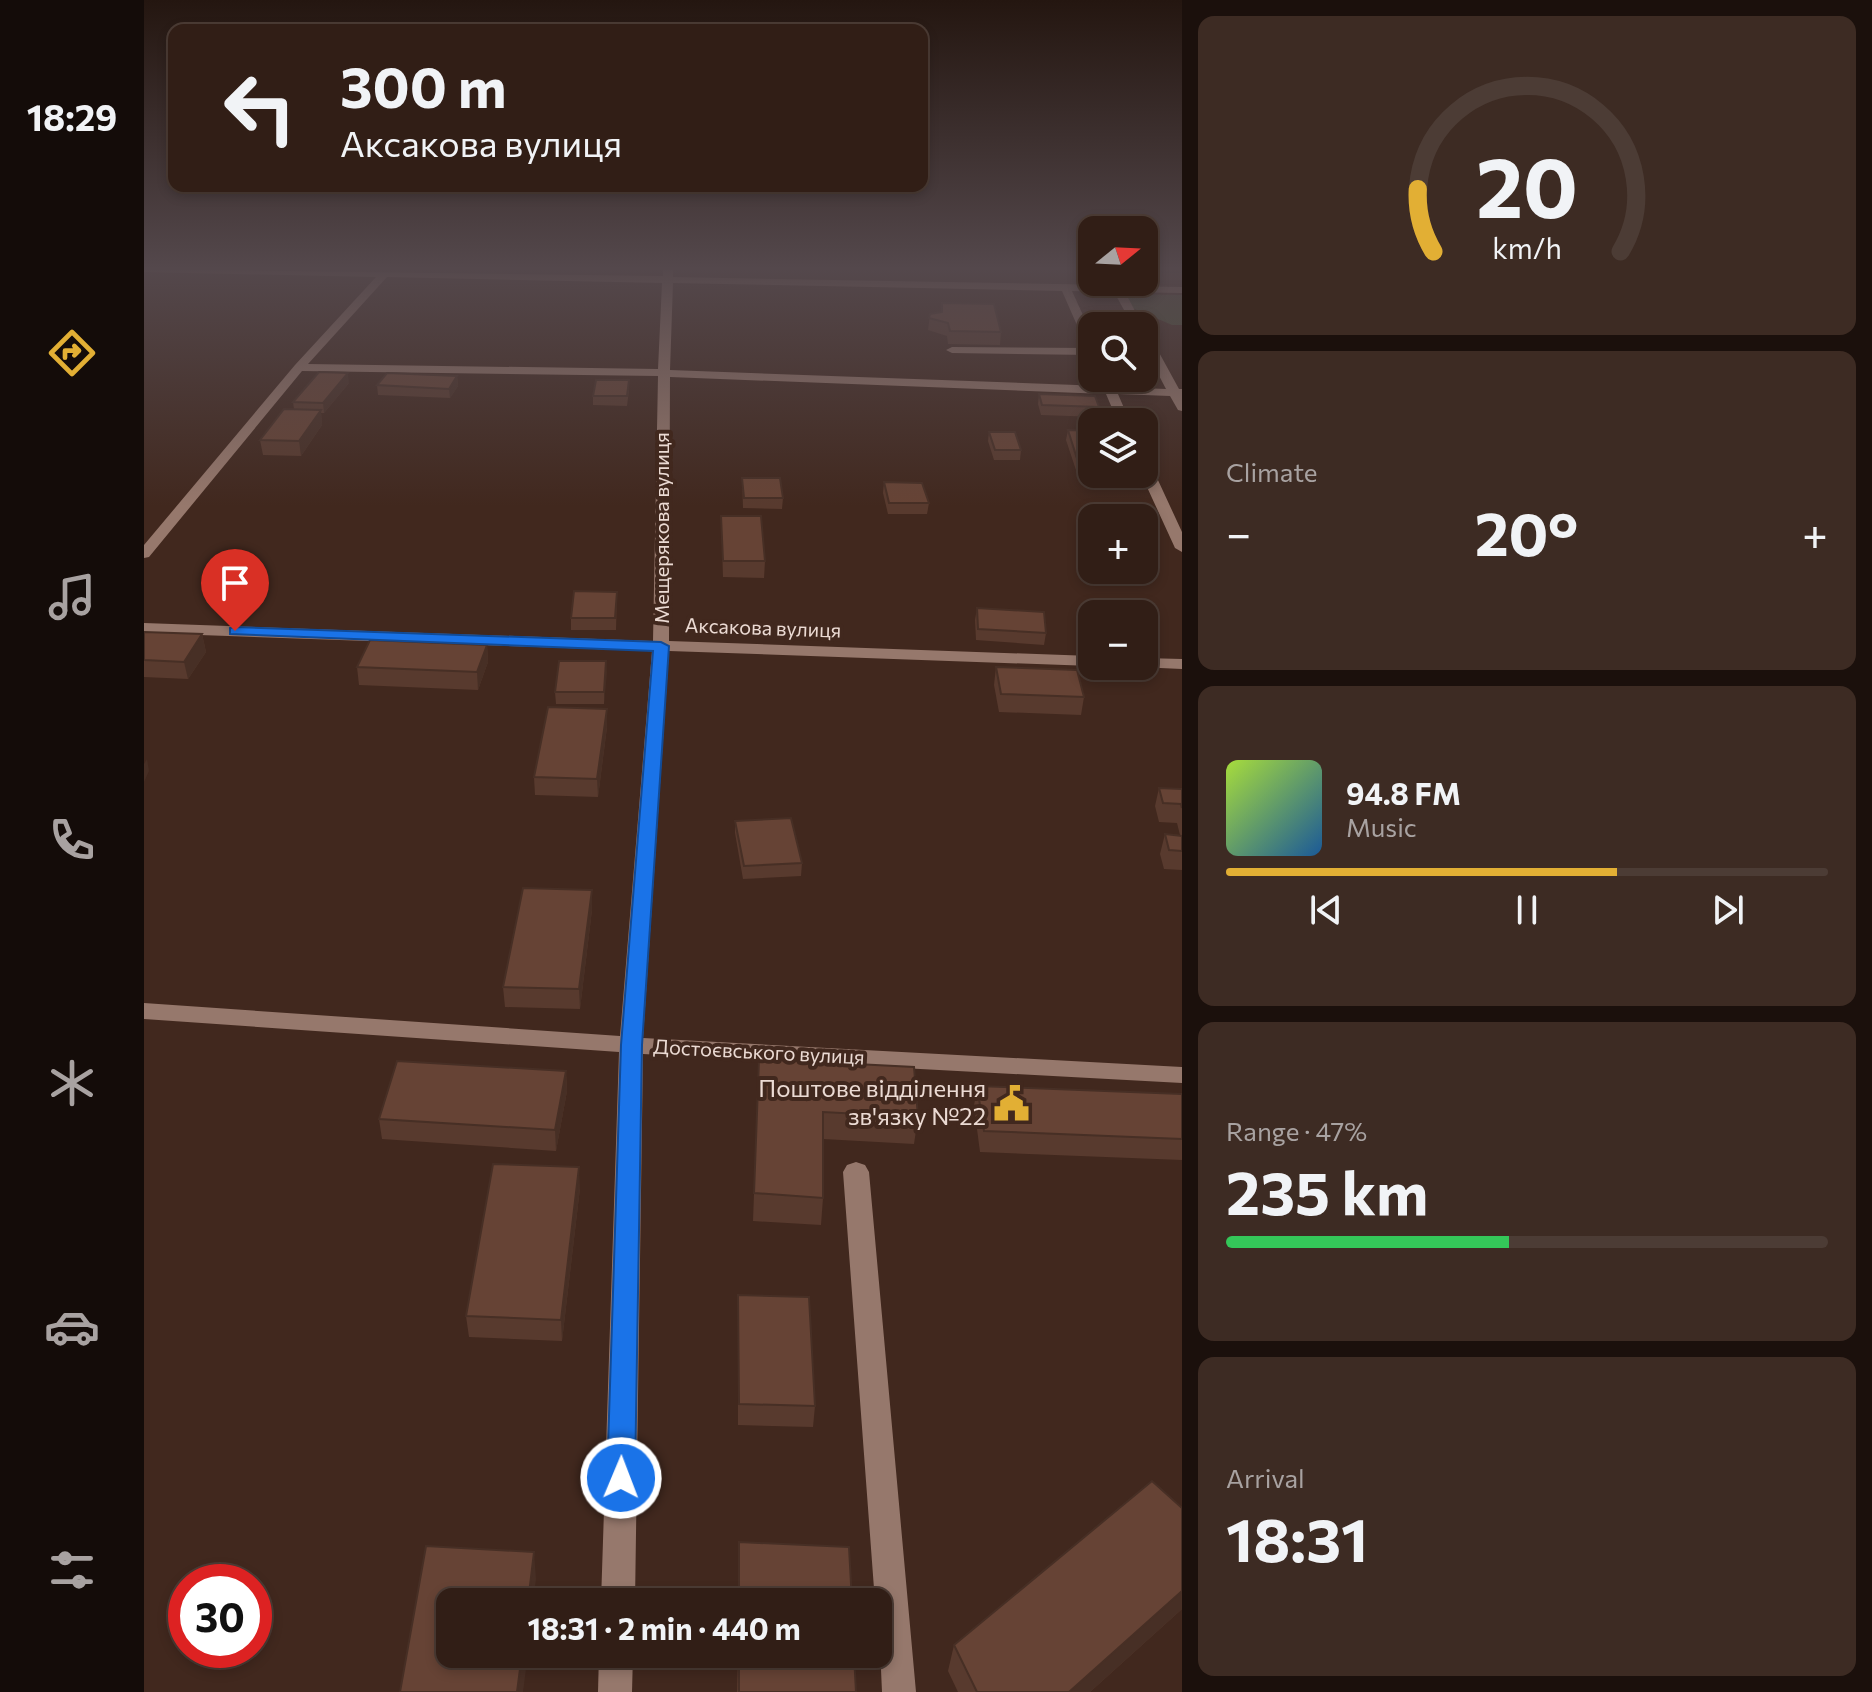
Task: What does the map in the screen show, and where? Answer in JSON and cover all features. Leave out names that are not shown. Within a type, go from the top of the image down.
[{"type":"street","points":[[144,554],[316,348]]},
{"type":"street","name":"Мещерякова вулиця","points":[[618,1588],[631,1045],[661,646],[665,348]]},
{"type":"street","points":[[952,350],[1078,350]]},
{"type":"street","points":[[1158,358],[1179,392],[1182,407]]},
{"type":"street","points":[[299,367],[1078,383]]},
{"type":"street","points":[[1158,390],[1179,392]]},
{"type":"street","points":[[1155,488],[1182,548]]},
{"type":"street","name":"Аксакова вулиця","points":[[144,628],[1078,661]]},
{"type":"street","points":[[1158,663],[1182,664]]},
{"type":"street","name":"Достоєвського вулиця","points":[[144,1011],[631,1045],[1182,1075]]},
{"type":"street","points":[[856,1172],[899,1692]]},
{"type":"street","points":[[615,1692],[616,1668]]},
{"type":"building","points":[[319,372],[348,373],[323,403],[293,402]]},
{"type":"building","points":[[387,373],[457,376],[449,389],[377,385]]},
{"type":"building","points":[[596,380],[629,380],[627,396],[593,396]]},
{"type":"building","points":[[1039,394],[1095,396],[1099,407],[1042,405]]},
{"type":"building","points":[[284,409],[321,410],[299,441],[260,440]]},
{"type":"building","points":[[1068,430],[1078,430],[1078,462]]},
{"type":"building","points":[[989,432],[1015,432],[1021,450],[995,450]]},
{"type":"building","points":[[742,478],[780,478],[783,498],[744,498]]},
{"type":"building","points":[[884,482],[922,483],[929,503],[889,503]]},
{"type":"building","points":[[721,516],[761,516],[765,561],[723,561]]},
{"type":"building","points":[[574,591],[617,592],[615,618],[571,618]]},
{"type":"building","points":[[977,608],[1044,612],[1046,633],[978,629]]},
{"type":"building","points":[[144,632],[202,634],[184,662],[144,660]]},
{"type":"building","points":[[370,640],[487,645],[477,672],[357,667]]},
{"type":"building","points":[[559,661],[606,661],[604,692],[555,692]]},
{"type":"building","points":[[996,667],[1077,670],[1084,697],[1001,694]]},
{"type":"building","points":[[548,707],[607,709],[597,779],[534,777]]},
{"type":"building","points":[[1159,788],[1182,789],[1182,808],[1181,804],[1163,803]]},
{"type":"building","points":[[791,818],[802,863],[744,866],[735,821]]},
{"type":"building","points":[[1165,834],[1182,836],[1182,851],[1169,850]]},
{"type":"building","points":[[523,888],[592,890],[579,989],[503,987]]},
{"type":"building","points":[[759,1059],[914,1067],[918,1117],[823,1112],[823,1198],[754,1193]]},
{"type":"building","points":[[397,1061],[566,1071],[555,1130],[379,1119]]},
{"type":"building","points":[[977,1086],[1182,1094],[1182,1139],[984,1131]]},
{"type":"building","points":[[493,1164],[579,1167],[561,1320],[466,1316]]},
{"type":"building","points":[[738,1295],[809,1297],[815,1406],[739,1404]]},
{"type":"building","points":[[1152,1481],[1182,1508],[1182,1591],[1069,1692],[977,1692],[954,1645]]},
{"type":"building","points":[[739,1542],[849,1547],[851,1588],[739,1588]]},
{"type":"building","points":[[426,1546],[534,1552],[530,1588],[436,1588],[436,1668],[520,1668],[517,1692],[400,1692]]},
{"type":"building","points":[[739,1668],[855,1668],[856,1692],[739,1692]]},
{"type":"place","name":"Поштове відділення зв'язку №22","points":[[1012,1103]]},
{"type":"route","points":[[235,631],[661,646],[631,1045],[621,1478]]}]
